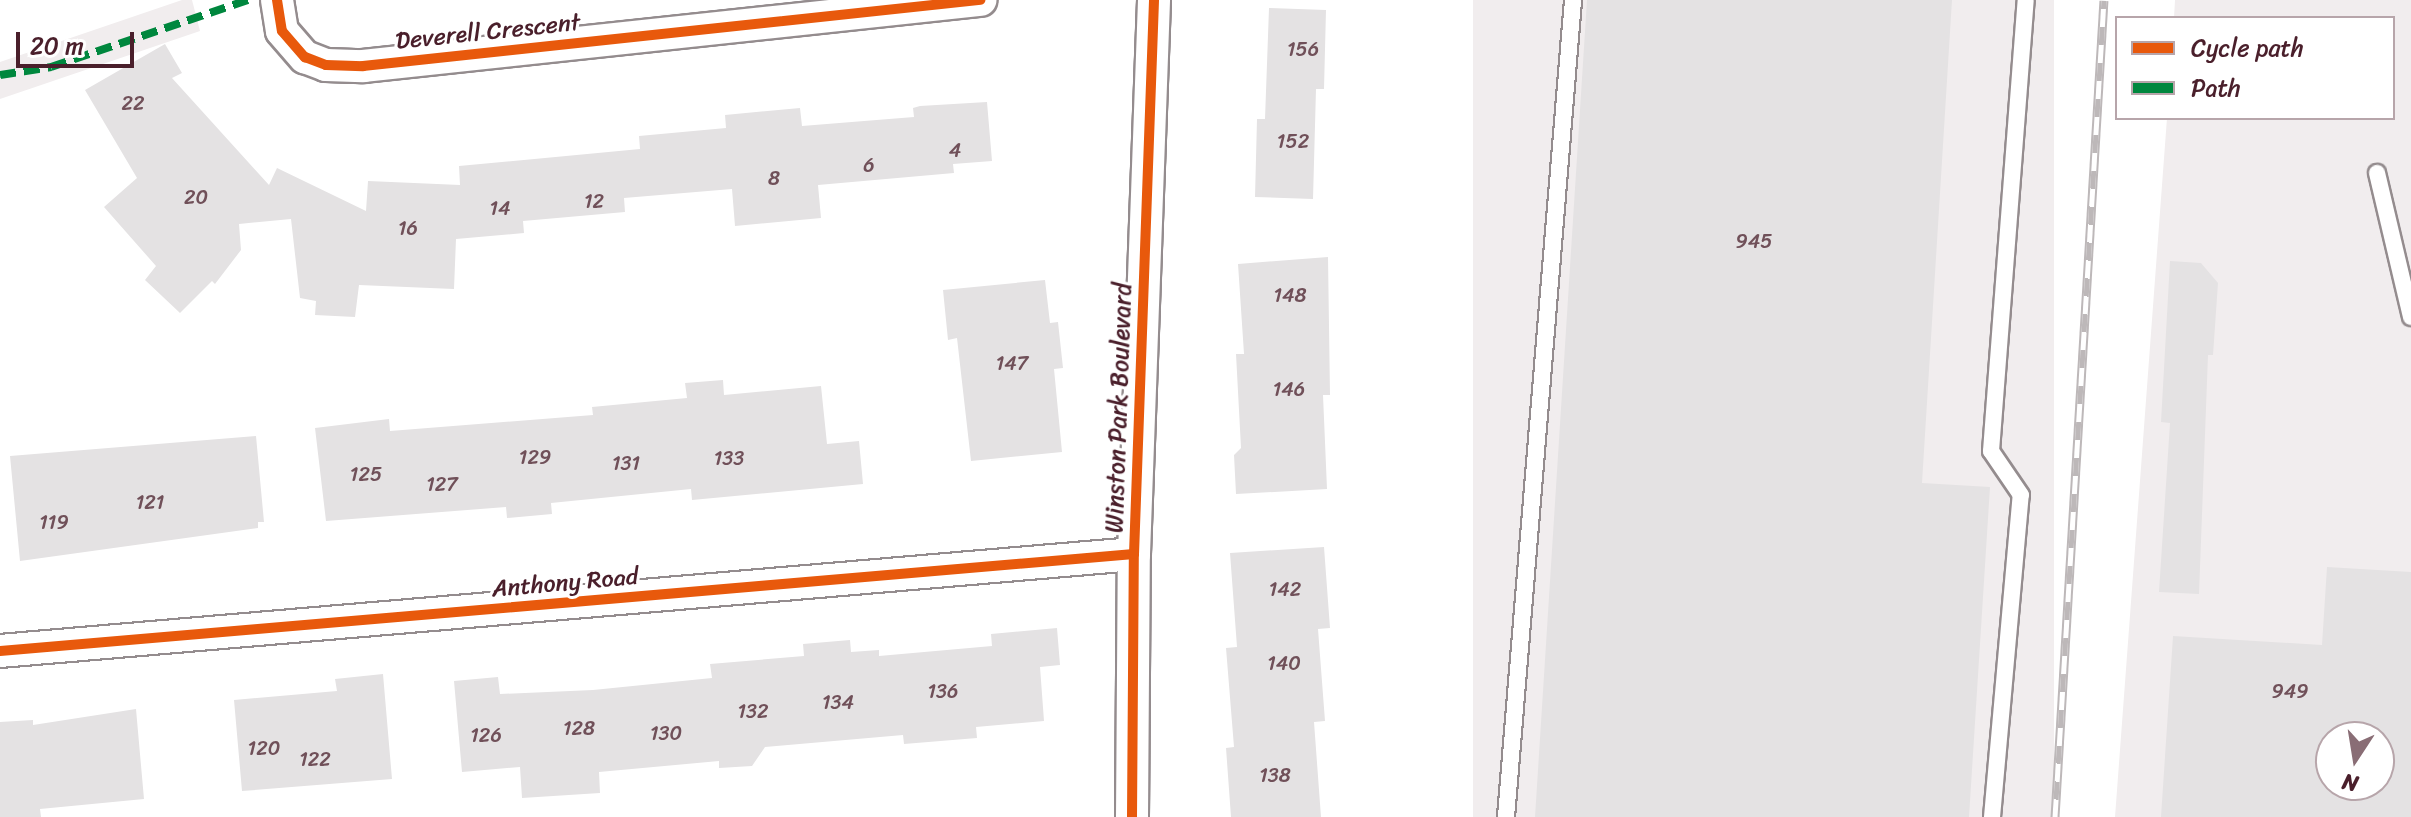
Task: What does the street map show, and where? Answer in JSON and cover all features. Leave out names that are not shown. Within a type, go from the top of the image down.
[{"type":"street","name":"Deverell Crescent","points":[[277,0],[282,31],[305,57],[326,65],[363,66],[980,0]]},
{"type":"street","name":"Winston Park Boulevard","points":[[1132,817],[1134,554],[1154,0]]},
{"type":"street","name":"Anthony Road","points":[[0,651],[1134,554]]},
{"type":"lane","points":[[1506,817],[1573,0]]},
{"type":"lane","points":[[1992,817],[2021,495],[1991,451],[2026,0]]},
{"type":"lane","points":[[2377,173],[2411,317]]},
{"type":"shaded area","points":[[182,0],[192,0],[200,31],[0,99],[0,62]]},
{"type":"shaded area","points":[[1473,0],[2054,0],[2054,817],[1473,817]]},
{"type":"shaded area","points":[[2175,0],[2411,0],[2411,817],[2115,817],[2167,120],[2395,120],[2395,16],[2174,16]]},
{"type":"building","points":[[1587,0],[1952,0],[1922,483],[1990,487],[1969,817],[1535,817]]},
{"type":"building","points":[[1269,8],[1326,10],[1324,89],[1316,89],[1313,199],[1255,197],[1257,119],[1265,119]]},
{"type":"building","points":[[165,44],[182,73],[172,78],[269,185],[277,168],[366,211],[368,181],[460,185],[459,166],[640,149],[639,136],[726,128],[725,115],[800,108],[802,126],[914,117],[913,108],[920,106],[987,102],[992,161],[953,164],[954,173],[818,185],[821,218],[735,226],[732,189],[624,198],[625,212],[523,221],[524,233],[456,239],[454,289],[359,285],[355,317],[315,315],[316,301],[300,298],[291,219],[239,224],[241,250],[215,284],[212,281],[180,313],[145,280],[156,266],[104,207],[137,178],[85,90]]},
{"type":"building","points":[[1328,257],[1330,395],[1323,395],[1327,489],[1236,494],[1234,455],[1241,448],[1236,354],[1244,354],[1238,264]]},
{"type":"building","points":[[2170,261],[2201,263],[2218,283],[2213,355],[2208,355],[2199,594],[2159,592],[2170,423],[2161,422]]},
{"type":"building","points":[[1045,280],[1050,323],[1058,322],[1063,368],[1054,369],[1062,452],[971,461],[957,338],[948,340],[943,290]]},
{"type":"building","points":[[723,380],[724,395],[821,386],[827,444],[859,441],[863,484],[692,500],[691,489],[551,503],[552,514],[507,518],[506,507],[326,521],[315,428],[389,419],[390,431],[593,415],[592,407],[687,398],[685,383]]},
{"type":"building","points":[[256,436],[264,522],[258,522],[258,528],[20,561],[10,456]]},
{"type":"building","points":[[1324,547],[1330,628],[1318,629],[1325,721],[1314,722],[1321,817],[1231,817],[1226,748],[1234,747],[1226,648],[1237,647],[1230,553]]},
{"type":"building","points":[[2327,567],[2411,572],[2411,817],[2161,817],[2173,636],[2322,645]]},
{"type":"building","points":[[1057,628],[1060,665],[1040,667],[1044,721],[976,727],[977,738],[904,744],[903,735],[765,747],[752,766],[719,768],[719,761],[599,772],[600,793],[522,798],[520,767],[462,772],[454,681],[498,677],[500,694],[593,690],[712,678],[710,664],[804,656],[803,644],[850,640],[851,652],[879,650],[879,656],[992,646],[991,634]]},
{"type":"building","points":[[383,674],[392,779],[242,791],[234,700],[337,691],[335,679]]},
{"type":"building","points":[[136,709],[144,799],[40,809],[41,817],[0,817],[0,722],[33,720],[33,725]]},
{"type":"railway","points":[[2055,817],[2104,0]]},
{"type":"marked path","points":[[0,75],[51,67],[248,0]]},
{"type":"cycle path","points":[[277,0],[282,31],[305,57],[326,65],[363,66],[980,0]]},
{"type":"cycle path","points":[[1132,817],[1134,554],[1154,0]]},
{"type":"cycle path","points":[[0,651],[1134,554]]}]
